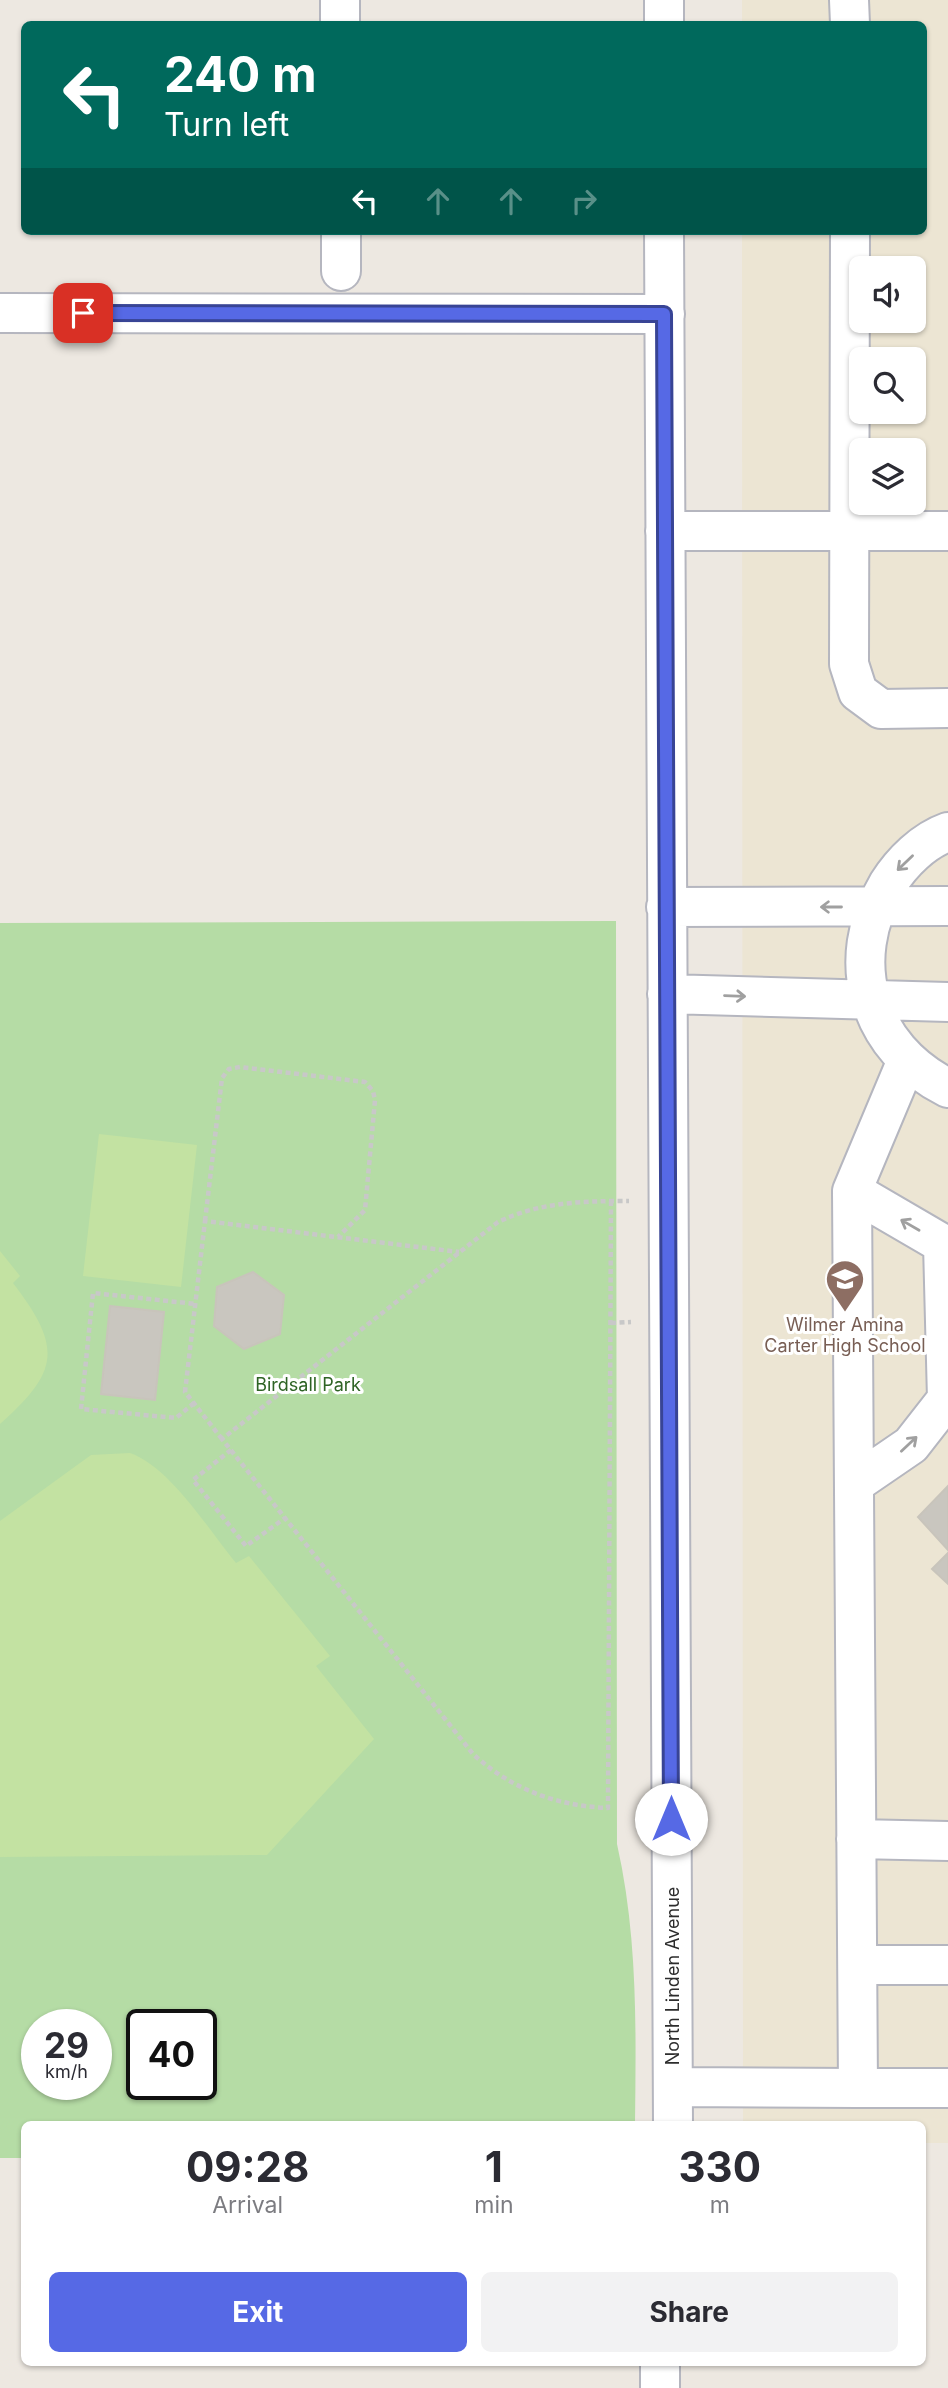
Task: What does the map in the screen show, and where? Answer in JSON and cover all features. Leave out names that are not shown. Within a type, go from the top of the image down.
[{"type":"street","points":[[340,0],[340,21]]},
{"type":"street","points":[[664,0],[664,21]]},
{"type":"street","points":[[849,0],[849,21]]},
{"type":"street","points":[[341,235],[341,271]]},
{"type":"street","name":"North Linden Avenue","points":[[664,235],[673,2121]]},
{"type":"street","points":[[850,235],[849,664],[858,692],[881,709],[948,708]]},
{"type":"street","points":[[0,313],[664,314]]},
{"type":"street","points":[[664,531],[948,531]]},
{"type":"street","points":[[948,832],[935,837],[899,867],[874,907],[866,938],[864,969],[869,1000],[890,1042],[923,1076],[948,1088]]},
{"type":"street","points":[[666,907],[948,906]]},
{"type":"street","points":[[667,994],[948,1002]]},
{"type":"street","points":[[858,2088],[852,1191],[908,1060]]},
{"type":"street","points":[[852,1191],[943,1244],[947,1399],[911,1445],[854,1484]]},
{"type":"street","points":[[856,1839],[948,1841]]},
{"type":"street","points":[[858,1965],[948,1965]]},
{"type":"street","points":[[673,2087],[948,2088]]},
{"type":"street","points":[[660,2366],[660,2388]]},
{"type":"path","points":[[338,1237],[365,1210],[375,1100],[373,1091],[365,1082],[240,1067],[229,1069],[222,1078],[185,1392],[473,1754],[490,1770],[558,1803],[608,1808],[611,1201]]},
{"type":"path","points":[[222,1439],[498,1222],[525,1209],[582,1201],[668,1201]]},
{"type":"path","points":[[205,1221],[460,1252]]},
{"type":"path","points":[[194,1403],[176,1418],[82,1409],[93,1293],[196,1304]]},
{"type":"path","points":[[231,1450],[193,1480],[246,1546],[285,1518]]},
{"type":"shaded area","name":"Wilmer Amina Carter High School","points":[[742,0],[948,0],[948,2143],[926,2143],[926,2121],[743,2121],[742,235],[927,235],[927,21],[742,21]]},
{"type":"green space","name":"Birdsall Park","points":[[616,921],[617,1844],[632,1949],[635,2121],[21,2121],[21,2158],[0,2158],[0,923]]},
{"type":"green space","points":[[99,1134],[197,1145],[181,1287],[83,1276]]},
{"type":"green space","points":[[0,1251],[20,1276],[13,1283],[40,1325],[46,1342],[47,1358],[43,1373],[34,1389],[0,1424]]},
{"type":"green space","points":[[130,1453],[145,1460],[174,1485],[236,1563],[249,1556],[330,1656],[316,1666],[374,1739],[267,1855],[0,1857],[0,1521],[91,1455]]},
{"type":"building","points":[[253,1272],[284,1295],[280,1334],[244,1349],[214,1326],[217,1287]]},
{"type":"building","points":[[110,1306],[164,1312],[155,1400],[101,1394]]},
{"type":"building","points":[[948,1486],[948,1550],[918,1517]]},
{"type":"building","points":[[948,1553],[948,1584],[932,1569]]},
{"type":"place","name":"Wilmer Amina Carter High School","points":[[845,1313]]},
{"type":"route","points":[[83,313],[664,314],[671,1819]]}]
